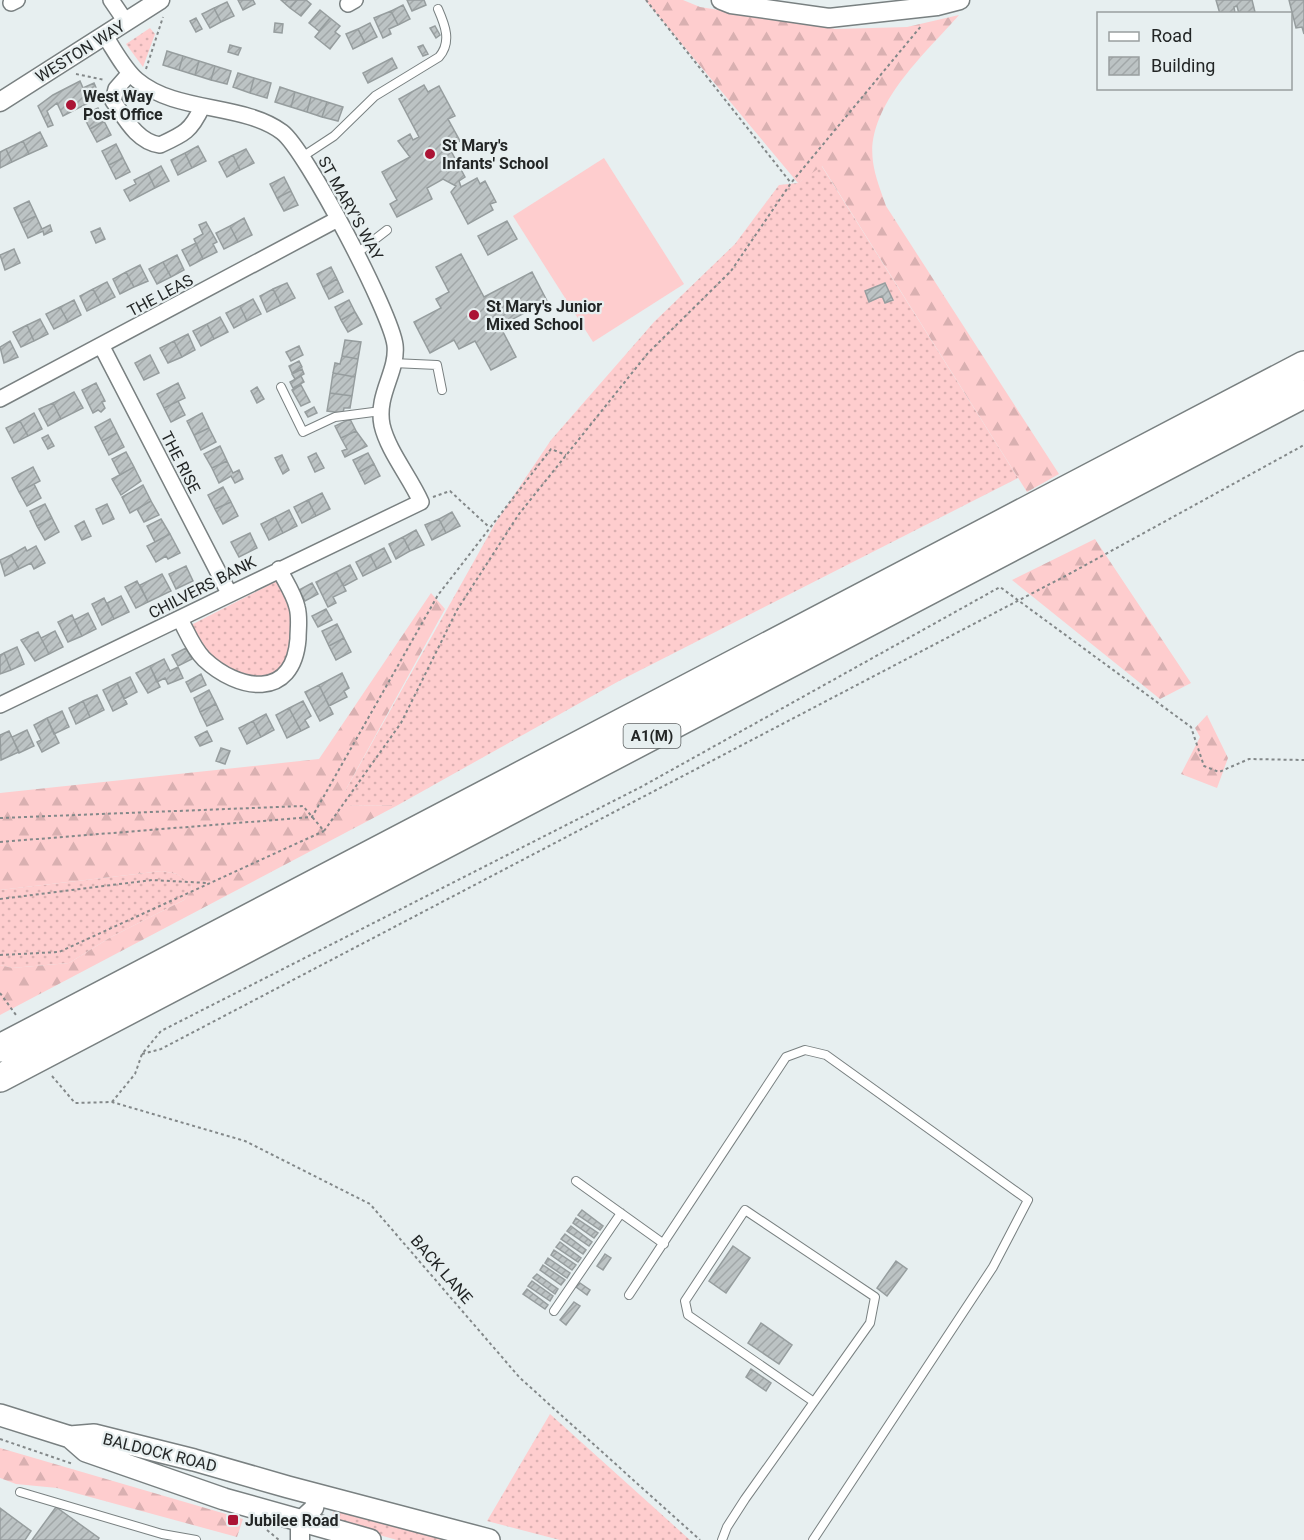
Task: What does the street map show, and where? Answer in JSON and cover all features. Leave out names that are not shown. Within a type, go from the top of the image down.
[{"type":"highway","name":"A1(M)","points":[[0,1048],[1304,364]]},
{"type":"highway","name":"A1(M)","points":[[0,1078],[1304,394]]},
{"type":"main road","points":[[0,1415],[70,1437]]},
{"type":"main road","name":"BALDOCK ROAD","points":[[70,1437],[94,1435],[194,1460],[308,1516],[325,1534],[370,1540]]},
{"type":"main road","name":"BALDOCK ROAD","points":[[70,1437],[86,1451],[224,1499],[308,1516],[489,1540]]},
{"type":"street","points":[[111,0],[126,22]]},
{"type":"street","points":[[721,0],[731,4],[829,18],[937,6],[960,0]]},
{"type":"street","name":"WESTON WAY","points":[[0,102],[158,1]]},
{"type":"street","name":"ST MARY'S WAY","points":[[105,36],[131,80],[161,94],[261,122],[282,132],[302,157],[356,254],[389,324],[394,344],[393,363],[383,390],[382,425],[393,452],[410,477],[421,502]]},
{"type":"street","points":[[131,80],[114,92],[113,101],[131,126],[152,144],[160,145],[193,127],[202,106]]},
{"type":"street","name":"THE LEAS","points":[[0,399],[102,347],[336,220]]},
{"type":"street","name":"THE RISE","points":[[102,347],[228,593]]},
{"type":"street","name":"CHILVERS BANK","points":[[0,705],[180,619],[228,593],[421,502]]},
{"type":"street","points":[[180,619],[202,657],[227,676],[260,685],[279,679],[291,668],[294,660],[299,618],[297,605],[279,569]]},
{"type":"lane","points":[[302,157],[334,136],[375,96],[438,57],[445,50],[446,28],[438,9]]},
{"type":"lane","points":[[356,254],[387,230]]},
{"type":"lane","points":[[393,363],[437,365],[442,390]]},
{"type":"lane","points":[[281,387],[303,432],[335,417],[381,411]]},
{"type":"lane","points":[[629,1294],[786,1057],[805,1050],[826,1055],[1028,1200],[993,1267],[813,1540]]},
{"type":"lane","points":[[576,1181],[664,1244]]},
{"type":"lane","points":[[722,1540],[727,1527],[870,1323],[875,1297],[745,1210],[685,1301],[688,1315],[814,1402]]},
{"type":"lane","points":[[554,1311],[621,1213]]},
{"type":"lane","points":[[20,1492],[160,1537],[196,1540]]},
{"type":"path","points":[[646,0],[791,183]]},
{"type":"path","points":[[51,69],[131,80],[164,14],[158,1]]},
{"type":"path","points":[[0,955],[58,952],[324,831],[401,723],[456,610],[519,514],[648,353],[731,271],[791,183],[937,6]]},
{"type":"path","points":[[142,1054],[161,1049],[1020,600],[1304,445]]},
{"type":"path","points":[[312,817],[438,595],[551,448],[566,455]]},
{"type":"path","points":[[421,502],[450,490],[489,527]]},
{"type":"path","points":[[112,1102],[135,1074],[142,1054],[161,1031],[641,787],[1000,587],[1191,727],[1204,766],[1219,772],[1249,759],[1304,760]]},
{"type":"path","points":[[0,818],[303,806],[324,831]]},
{"type":"path","points":[[0,842],[312,817]]},
{"type":"path","points":[[0,899],[152,880],[210,883]]},
{"type":"path","points":[[0,993],[16,1015]]},
{"type":"path","name":"BACK LANE","points":[[52,1076],[75,1103],[112,1102],[245,1141],[370,1204],[520,1378],[700,1540]]},
{"type":"path","points":[[0,1439],[80,1466]]},
{"type":"path","points":[[276,1536],[279,1540]]},
{"type":"green space","points":[[645,0],[683,0],[700,7],[836,29],[907,27],[959,15],[915,63],[888,101],[878,121],[873,141],[874,168],[886,206],[1059,474],[1027,492],[822,166],[798,183]]},
{"type":"green space","points":[[150,28],[155,34],[143,67],[126,44]]},
{"type":"green space","points":[[604,158],[684,284],[593,342],[513,216]]},
{"type":"green space","points":[[821,165],[1018,478],[619,681],[398,805],[345,806],[345,791],[496,522],[551,440],[654,322],[735,244],[779,185],[798,183]]},
{"type":"green space","points":[[1095,539],[1191,683],[1160,699],[1012,580]]},
{"type":"green space","points":[[275,582],[280,583],[293,605],[291,659],[270,678],[259,680],[246,678],[220,666],[200,646],[194,635],[193,624]]},
{"type":"green space","points":[[431,593],[445,609],[345,791],[345,806],[398,805],[0,1015],[0,965],[12,968],[69,963],[111,937],[184,900],[191,891],[192,885],[177,874],[162,871],[0,890],[0,793],[319,759]]},
{"type":"green space","points":[[1207,715],[1228,758],[1217,788],[1181,774],[1200,737],[1195,728]]},
{"type":"green space","points":[[162,871],[177,874],[192,884],[191,891],[184,900],[111,937],[69,963],[12,968],[0,965],[0,890]]},
{"type":"green space","points":[[550,1414],[690,1540],[560,1540],[487,1521]]},
{"type":"green space","points":[[0,1448],[243,1519],[237,1537],[57,1488],[16,1484],[0,1478]]},
{"type":"green space","points":[[339,1509],[461,1540],[397,1540],[337,1523],[332,1519],[333,1512]]},
{"type":"building","points":[[238,0],[253,0],[255,4],[243,10]]},
{"type":"building","points":[[281,0],[297,0],[290,8]]},
{"type":"building","points":[[297,0],[306,0],[311,4],[301,16],[290,8]]},
{"type":"building","points":[[407,0],[424,0],[426,5],[412,11]]},
{"type":"building","points":[[1216,0],[1252,0],[1255,12],[1238,12],[1237,6],[1234,7],[1235,12],[1219,12]]},
{"type":"building","points":[[1289,0],[1304,0],[1304,34],[1302,27],[1296,28]]},
{"type":"building","points":[[227,2],[234,16],[221,22],[214,8]]},
{"type":"building","points":[[403,5],[410,19],[398,25],[391,11]]},
{"type":"building","points":[[214,8],[221,22],[210,28],[202,14]]},
{"type":"building","points":[[320,10],[330,18],[319,31],[309,23]]},
{"type":"building","points":[[391,11],[398,25],[389,29],[391,34],[383,38],[374,18]]},
{"type":"building","points":[[196,18],[202,29],[196,32],[190,21]]},
{"type":"building","points":[[330,18],[340,26],[335,32],[340,36],[330,49],[315,37]]},
{"type":"building","points":[[275,23],[283,24],[282,33],[274,32]]},
{"type":"building","points":[[370,23],[377,37],[365,43],[358,29]]},
{"type":"building","points":[[435,26],[440,35],[436,38],[430,28]]},
{"type":"building","points":[[358,29],[365,43],[353,49],[346,34]]},
{"type":"building","points":[[230,45],[241,48],[238,55],[228,52]]},
{"type":"building","points":[[423,45],[428,54],[423,56],[418,47]]},
{"type":"building","points":[[167,51],[183,56],[179,70],[163,65]]},
{"type":"building","points":[[183,56],[199,61],[195,75],[179,70]]},
{"type":"building","points":[[392,58],[397,68],[368,83],[363,73]]},
{"type":"building","points":[[199,61],[215,66],[211,80],[195,75]]},
{"type":"building","points":[[215,66],[231,71],[227,84],[211,80]]},
{"type":"building","points":[[238,73],[254,78],[250,93],[233,87]]},
{"type":"building","points":[[254,78],[271,83],[267,98],[250,93]]},
{"type":"building","name":"West Way Post Office","points":[[80,81],[83,88],[94,83],[100,97],[63,116],[57,103],[47,111],[53,125],[48,127],[38,106]]},
{"type":"building","name":"St Mary's Infants' School","points":[[424,85],[428,92],[439,86],[455,116],[448,119],[460,141],[454,144],[456,148],[451,151],[465,177],[459,181],[461,187],[477,178],[480,184],[485,181],[496,202],[490,204],[493,210],[468,224],[451,192],[456,186],[443,179],[427,188],[432,199],[397,217],[390,204],[397,200],[382,172],[410,157],[398,141],[410,134],[413,140],[419,137],[399,99]]},
{"type":"building","points":[[280,87],[295,92],[291,107],[275,102]]},
{"type":"building","points":[[295,92],[311,97],[307,112],[291,107]]},
{"type":"building","points":[[311,97],[327,102],[322,117],[307,112]]},
{"type":"building","points":[[327,102],[343,107],[338,121],[322,117]]},
{"type":"building","points":[[98,108],[104,121],[90,129],[83,115]]},
{"type":"building","points":[[104,121],[111,135],[97,142],[90,129]]},
{"type":"building","points":[[40,132],[47,146],[29,154],[23,141]]},
{"type":"building","points":[[23,141],[29,154],[12,162],[6,149]]},
{"type":"building","points":[[116,144],[123,158],[109,165],[102,151]]},
{"type":"building","points":[[198,146],[206,161],[192,168],[185,153]]},
{"type":"building","points":[[6,149],[12,162],[0,168],[0,152]]},
{"type":"building","points":[[246,149],[254,163],[240,170],[233,155]]},
{"type":"building","points":[[185,153],[192,168],[178,175],[171,160]]},
{"type":"building","points":[[233,155],[240,170],[227,177],[219,162]]},
{"type":"building","points":[[123,158],[130,172],[116,179],[109,165]]},
{"type":"building","points":[[161,166],[169,181],[155,188],[148,173]]},
{"type":"building","points":[[148,173],[155,188],[130,201],[124,190],[136,184],[134,180]]},
{"type":"building","points":[[284,177],[291,191],[277,198],[270,184]]},
{"type":"building","points":[[291,191],[298,205],[284,211],[277,198]]},
{"type":"building","points":[[29,201],[36,216],[21,223],[14,208]]},
{"type":"building","points":[[36,216],[42,229],[50,225],[52,231],[44,235],[43,231],[28,238],[21,223]]},
{"type":"building","points":[[244,218],[252,235],[238,242],[230,226]]},
{"type":"building","points":[[507,221],[517,239],[488,255],[478,236]]},
{"type":"building","points":[[206,222],[217,242],[213,244],[217,252],[203,259],[194,239],[203,234],[199,225]]},
{"type":"building","points":[[230,226],[238,242],[224,249],[216,233]]},
{"type":"building","points":[[100,228],[105,239],[96,243],[91,232]]},
{"type":"building","points":[[196,243],[203,259],[190,266],[182,250]]},
{"type":"building","points":[[14,249],[20,263],[5,270],[0,255]]},
{"type":"building","name":"St Mary's Junior Mixed School","points":[[461,254],[484,297],[532,272],[547,301],[500,326],[516,357],[491,370],[475,341],[459,349],[454,340],[430,353],[414,322],[441,308],[436,299],[449,292],[436,267]]},
{"type":"building","points":[[177,255],[184,270],[171,277],[163,262]]},
{"type":"building","points":[[163,262],[171,277],[157,284],[149,269]]},
{"type":"building","points":[[140,265],[148,281],[134,287],[126,272]]},
{"type":"building","points":[[331,267],[337,279],[323,287],[317,274]]},
{"type":"building","points":[[126,272],[134,287],[120,294],[113,279]]},
{"type":"building","points":[[337,279],[343,292],[329,299],[323,287]]},
{"type":"building","points":[[107,282],[115,297],[101,304],[93,289]]},
{"type":"building","points":[[287,283],[295,298],[281,305],[273,289]]},
{"type":"building","points":[[885,283],[893,300],[885,303],[882,296],[869,302],[865,291]]},
{"type":"building","points":[[93,289],[101,304],[87,311],[80,296]]},
{"type":"building","points":[[273,289],[281,305],[267,312],[260,296]]},
{"type":"building","points":[[253,299],[261,314],[247,321],[240,306]]},
{"type":"building","points":[[74,300],[81,315],[68,322],[60,307]]},
{"type":"building","points":[[349,300],[355,312],[341,320],[335,307]]},
{"type":"building","points":[[240,306],[247,321],[234,328],[226,313]]},
{"type":"building","points":[[60,307],[68,322],[54,329],[46,314]]},
{"type":"building","points":[[355,312],[362,324],[348,332],[341,320]]},
{"type":"building","points":[[220,317],[228,332],[214,339],[207,324]]},
{"type":"building","points":[[40,319],[48,334],[34,341],[27,325]]},
{"type":"building","points":[[207,324],[214,339],[201,346],[193,331]]},
{"type":"building","points":[[27,325],[34,341],[21,347],[13,332]]},
{"type":"building","points":[[188,334],[195,350],[182,357],[174,341]]},
{"type":"building","points":[[345,340],[361,342],[358,359],[342,356]]},
{"type":"building","points":[[10,341],[18,357],[4,363],[0,347]]},
{"type":"building","points":[[174,341],[182,357],[168,363],[160,348]]},
{"type":"building","points":[[299,346],[303,355],[291,361],[286,352]]},
{"type":"building","points":[[150,355],[159,373],[144,380],[135,363]]},
{"type":"building","points":[[342,356],[358,359],[355,377],[333,373],[335,363],[340,364]]},
{"type":"building","points":[[299,361],[302,367],[292,373],[289,366]]},
{"type":"building","points":[[302,369],[304,374],[295,379],[292,374]]},
{"type":"building","points":[[333,373],[355,377],[352,396],[330,393]]},
{"type":"building","points":[[301,376],[304,382],[293,388],[290,382]]},
{"type":"building","points":[[96,383],[105,401],[102,402],[105,408],[101,412],[98,410],[93,413],[82,390]]},
{"type":"building","points":[[178,383],[185,398],[164,408],[157,394]]},
{"type":"building","points":[[301,385],[310,402],[301,406],[292,390]]},
{"type":"building","points":[[257,387],[264,399],[257,403],[251,391]]},
{"type":"building","points":[[74,392],[83,408],[61,419],[53,403]]},
{"type":"building","points":[[330,393],[352,396],[350,408],[344,408],[343,413],[327,411]]},
{"type":"building","points":[[178,401],[185,415],[171,422],[164,408]]},
{"type":"building","points":[[53,403],[61,419],[48,426],[39,409]]},
{"type":"building","points":[[314,407],[317,413],[308,417],[305,412]]},
{"type":"building","points":[[34,413],[42,429],[28,436],[20,421]]},
{"type":"building","points":[[202,413],[209,428],[194,435],[187,421]]},
{"type":"building","points":[[110,419],[117,433],[102,441],[95,427]]},
{"type":"building","points":[[350,419],[356,431],[341,438],[335,426]]},
{"type":"building","points":[[20,421],[28,436],[14,443],[6,428]]},
{"type":"building","points":[[209,428],[216,442],[201,450],[194,435]]},
{"type":"building","points":[[356,431],[367,446],[345,457],[342,451],[347,449],[341,438]]},
{"type":"building","points":[[117,433],[124,447],[109,455],[102,441]]},
{"type":"building","points":[[48,435],[54,446],[48,449],[42,438]]},
{"type":"building","points":[[220,446],[227,461],[212,468],[204,454]]},
{"type":"building","points":[[126,452],[134,467],[120,475],[112,459]]},
{"type":"building","points":[[316,453],[324,468],[315,472],[308,457]]},
{"type":"building","points":[[368,453],[374,464],[359,472],[353,460]]},
{"type":"building","points":[[282,455],[289,470],[283,474],[275,458]]},
{"type":"building","points":[[227,461],[233,473],[239,470],[243,479],[235,483],[231,476],[219,483],[212,468]]},
{"type":"building","points":[[374,464],[380,476],[365,484],[359,472]]},
{"type":"building","points":[[33,467],[40,481],[19,492],[12,478]]},
{"type":"building","points":[[134,467],[141,481],[121,495],[112,479]]},
{"type":"building","points":[[34,484],[41,498],[27,506],[19,492]]},
{"type":"building","points":[[143,485],[151,501],[130,513],[122,497]]},
{"type":"building","points":[[223,487],[231,502],[215,509],[208,495]]},
{"type":"building","points":[[322,493],[330,509],[316,516],[308,500]]},
{"type":"building","points":[[308,500],[316,516],[302,523],[294,507]]},
{"type":"building","points":[[151,501],[159,515],[144,522],[137,509]]},
{"type":"building","points":[[231,502],[238,516],[223,524],[215,509]]},
{"type":"building","points":[[45,504],[52,518],[37,526],[30,511]]},
{"type":"building","points":[[107,504],[114,519],[103,524],[96,509]]},
{"type":"building","points":[[289,510],[297,526],[283,533],[275,517]]},
{"type":"building","points":[[452,512],[460,526],[446,533],[439,519]]},
{"type":"building","points":[[275,517],[283,533],[269,540],[261,524]]},
{"type":"building","points":[[52,518],[59,532],[45,540],[37,526]]},
{"type":"building","points":[[161,519],[170,534],[155,542],[147,526]]},
{"type":"building","points":[[439,519],[446,533],[432,540],[425,525]]},
{"type":"building","points":[[84,521],[91,536],[82,540],[75,526]]},
{"type":"building","points":[[416,530],[424,545],[410,551],[403,537]]},
{"type":"building","points":[[250,533],[257,548],[239,557],[231,542]]},
{"type":"building","points":[[170,534],[180,553],[168,559],[166,556],[156,562],[147,546]]},
{"type":"building","points":[[403,537],[410,551],[396,559],[389,544]]},
{"type":"building","points":[[36,546],[45,563],[34,569],[31,563],[19,569],[11,555],[25,547],[27,551]]},
{"type":"building","points":[[384,548],[391,562],[377,569],[370,555]]},
{"type":"building","points":[[11,555],[19,569],[5,576],[0,560]]},
{"type":"building","points":[[370,555],[377,569],[363,576],[356,562]]},
{"type":"building","points":[[350,565],[357,579],[344,586],[336,572]]},
{"type":"building","points":[[186,566],[193,581],[176,589],[169,574]]},
{"type":"building","points":[[336,572],[346,591],[333,597],[336,603],[328,607],[316,582]]},
{"type":"building","points":[[162,574],[171,591],[148,602],[140,585]]},
{"type":"building","points":[[137,581],[148,602],[136,608],[125,587]]},
{"type":"building","points":[[312,583],[318,594],[305,601],[299,590]]},
{"type":"building","points":[[121,596],[129,612],[114,619],[107,603]]},
{"type":"building","points":[[104,598],[114,619],[102,625],[92,604]]},
{"type":"building","points":[[326,609],[332,620],[318,627],[312,616]]},
{"type":"building","points":[[88,613],[96,629],[82,636],[74,620]]},
{"type":"building","points":[[72,615],[82,636],[68,642],[58,622]]},
{"type":"building","points":[[337,624],[344,638],[329,646],[322,631]]},
{"type":"building","points":[[55,631],[63,647],[49,654],[41,638]]},
{"type":"building","points":[[38,632],[49,654],[35,661],[21,640]]},
{"type":"building","points":[[344,638],[351,652],[336,660],[329,646]]},
{"type":"building","points":[[17,647],[24,664],[11,670],[4,653]]},
{"type":"building","points":[[186,648],[192,659],[178,666],[172,655]]},
{"type":"building","points":[[4,653],[11,670],[0,674],[0,655]]},
{"type":"building","points":[[164,659],[170,671],[178,667],[183,678],[168,684],[165,678],[157,682],[150,666]]},
{"type":"building","points":[[150,666],[160,687],[148,693],[136,673]]},
{"type":"building","points":[[342,673],[349,688],[344,691],[347,697],[329,706],[319,685]]},
{"type":"building","points":[[201,674],[206,685],[191,692],[186,682]]},
{"type":"building","points":[[130,677],[137,692],[124,699],[117,683]]},
{"type":"building","points":[[117,683],[127,704],[113,711],[103,690]]},
{"type":"building","points":[[319,685],[333,714],[320,721],[305,692]]},
{"type":"building","points":[[209,690],[216,704],[200,712],[194,698]]},
{"type":"building","points":[[97,695],[104,710],[90,717],[83,701]]},
{"type":"building","points":[[83,701],[90,717],[76,724],[69,708]]},
{"type":"building","points":[[303,701],[311,716],[305,720],[309,727],[301,731],[289,708]]},
{"type":"building","points":[[216,704],[223,719],[207,726],[200,712]]},
{"type":"building","points":[[289,708],[301,731],[287,738],[276,715]]},
{"type":"building","points":[[62,711],[69,727],[54,734],[47,718]]},
{"type":"building","points":[[266,714],[274,730],[261,737],[253,721]]},
{"type":"building","points":[[47,718],[59,743],[42,752],[37,742],[41,740],[34,725]]},
{"type":"building","points":[[253,721],[261,737],[247,744],[239,728]]},
{"type":"building","points":[[27,730],[34,746],[19,753],[12,737]]},
{"type":"building","points":[[9,731],[19,752],[1,760],[0,735]]},
{"type":"building","points":[[207,731],[212,741],[200,746],[195,737]]},
{"type":"building","points":[[221,748],[230,751],[225,764],[216,761]]},
{"type":"building","points":[[582,1210],[603,1226],[600,1230],[578,1215]]},
{"type":"building","points":[[576,1218],[598,1233],[594,1238],[573,1223]]},
{"type":"building","points":[[571,1226],[592,1242],[589,1246],[567,1231]]},
{"type":"building","points":[[565,1234],[586,1250],[583,1254],[561,1239]]},
{"type":"building","points":[[560,1242],[581,1258],[578,1262],[556,1247]]},
{"type":"building","points":[[733,1246],[750,1258],[726,1293],[709,1281]]},
{"type":"building","points":[[554,1250],[576,1265],[572,1270],[551,1255]]},
{"type":"building","points":[[605,1254],[611,1258],[603,1270],[597,1266]]},
{"type":"building","points":[[548,1258],[570,1273],[567,1278],[545,1263]]},
{"type":"building","points":[[896,1261],[907,1269],[887,1296],[877,1288]]},
{"type":"building","points":[[543,1265],[565,1280],[561,1285],[540,1270]]},
{"type":"building","points":[[537,1274],[558,1289],[555,1294],[533,1278]]},
{"type":"building","points":[[532,1281],[553,1296],[550,1301],[528,1286]]},
{"type":"building","points":[[580,1283],[590,1290],[587,1295],[576,1287]]},
{"type":"building","points":[[527,1289],[548,1305],[545,1309],[523,1294]]},
{"type":"building","points":[[574,1302],[580,1306],[566,1325],[560,1320]]},
{"type":"building","points":[[761,1323],[792,1345],[779,1364],[748,1343]]},
{"type":"building","points":[[751,1369],[771,1383],[766,1391],[746,1377]]},
{"type":"building","points":[[56,1507],[99,1538],[98,1540],[32,1540]]},
{"type":"building","points":[[0,1508],[31,1531],[25,1540],[0,1540]]},
{"type":"place","name":"West Way Post Office","points":[[71,105]]},
{"type":"place","name":"St Mary's Infants' School","points":[[430,154]]},
{"type":"place","name":"St Mary's Junior Mixed School","points":[[474,315]]},
{"type":"place","name":"Jubilee Road","points":[[233,1520]]}]
